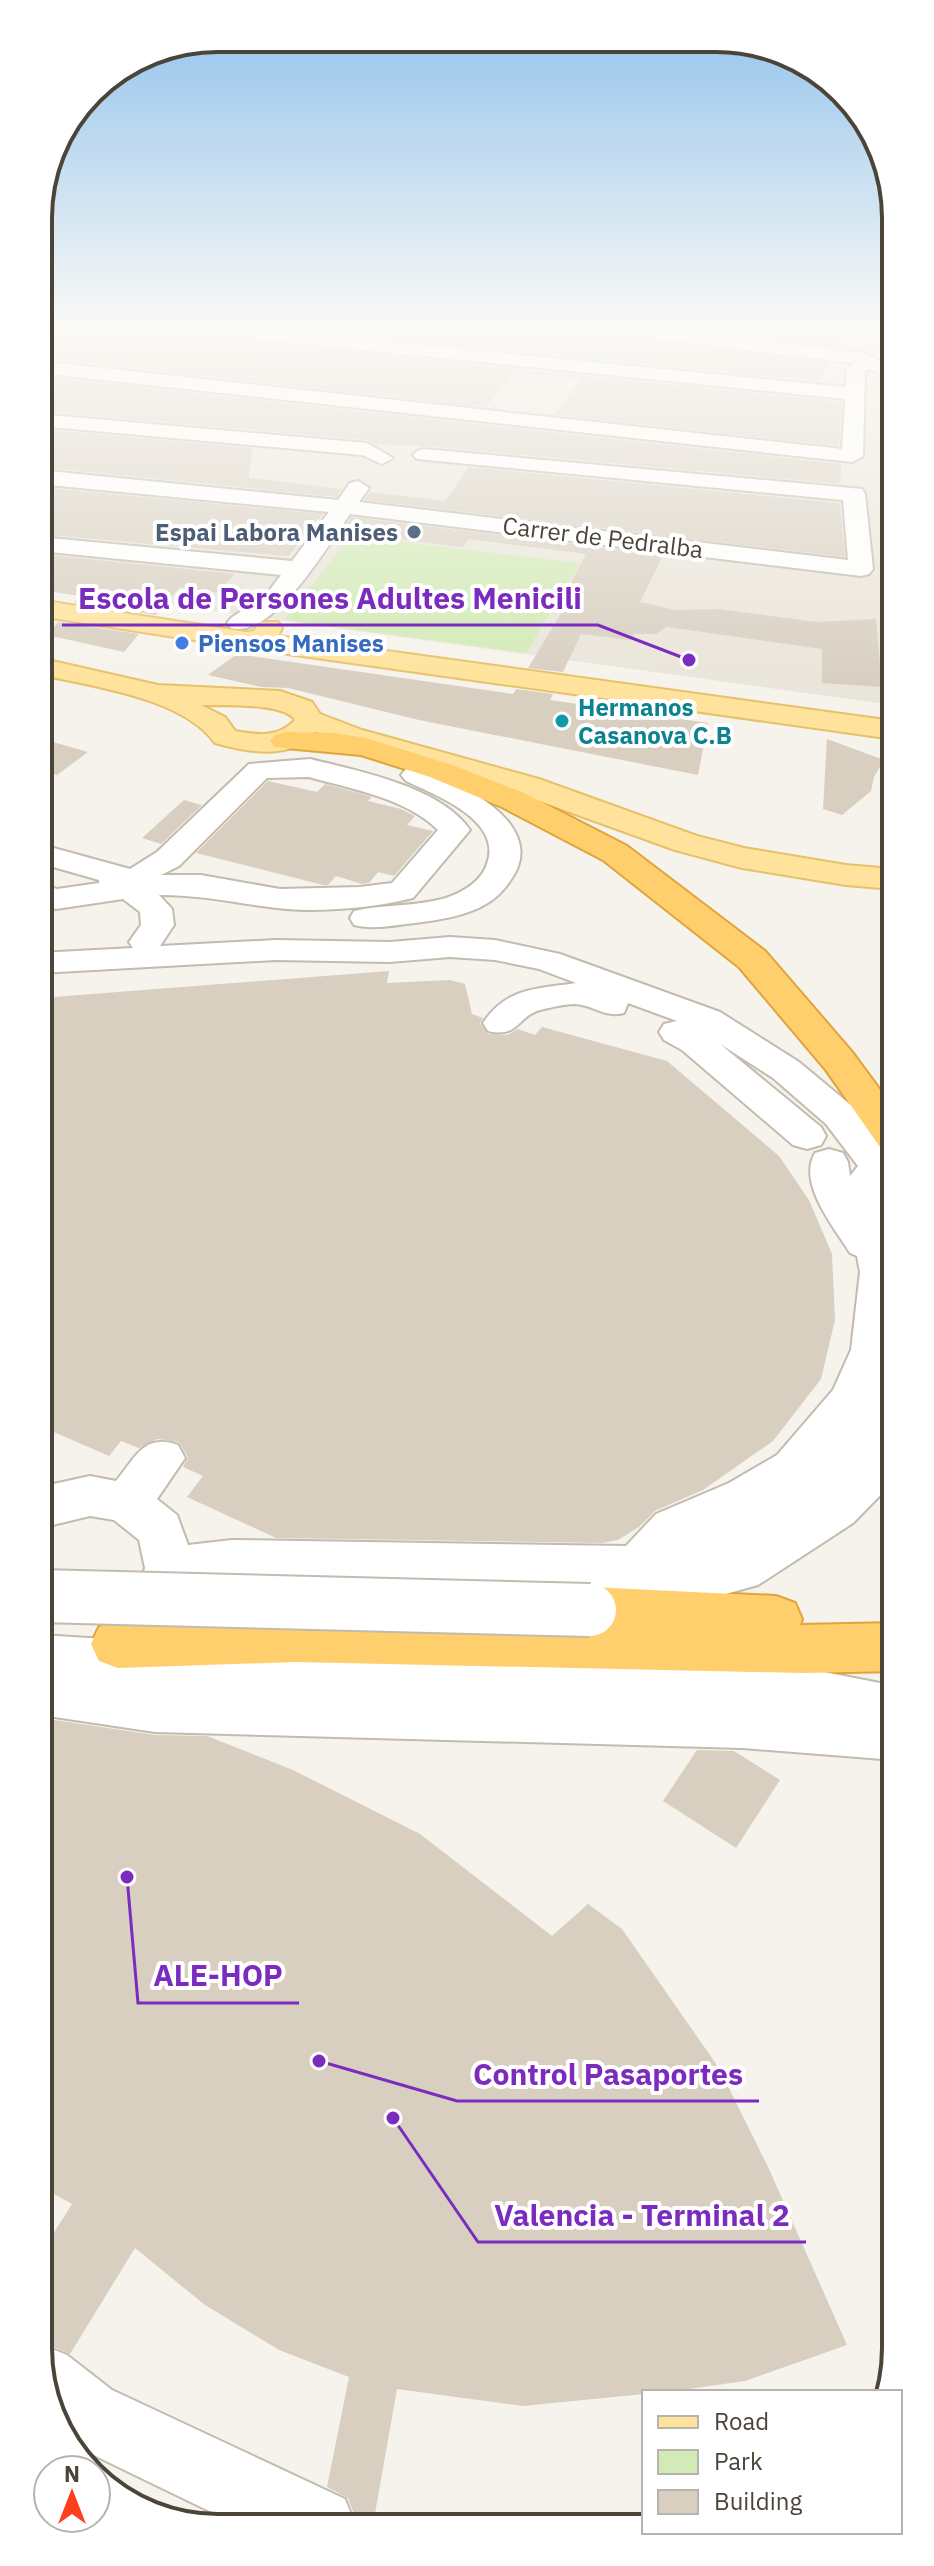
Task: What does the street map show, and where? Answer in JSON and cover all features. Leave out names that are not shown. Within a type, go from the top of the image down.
[{"type":"highway","points":[[285,741],[333,742],[366,747],[441,771],[513,800],[615,853],[752,959],[839,1061],[882,1147]]},
{"type":"highway","points":[[590,1610],[882,1624]]},
{"type":"highway","points":[[68,1663],[296,1638],[804,1649],[882,1647]]},
{"type":"main road","points":[[52,602],[882,728]]},
{"type":"main road","points":[[52,609],[250,630],[812,712],[882,717]]},
{"type":"main road","points":[[52,669],[158,694],[280,700],[302,708],[310,720],[352,736],[528,786],[686,843],[742,858],[882,878]]},
{"type":"main road","points":[[158,694],[215,723],[225,737],[252,745],[285,741],[303,732],[310,720]]},
{"type":"main road","points":[[215,723],[226,709],[252,700]]},
{"type":"street","points":[[330,446],[367,449],[389,460],[429,465],[489,461],[626,474]]},
{"type":"street","points":[[604,537],[640,446]]},
{"type":"street","points":[[783,446],[852,456],[852,446]]},
{"type":"street","points":[[250,630],[351,500],[389,460]]},
{"type":"street","name":"Carrer de Pedralba","points":[[52,478],[351,500],[604,537],[861,569],[854,494],[626,474]]},
{"type":"street","points":[[52,545],[298,569]]},
{"type":"street","points":[[55,962],[112,946],[437,910],[466,902],[490,888],[504,866],[506,847],[498,826],[477,806],[366,747]]},
{"type":"street","points":[[52,857],[151,885],[201,885],[280,899],[360,897],[402,891],[455,830],[437,812],[386,790],[310,768],[259,770],[168,859],[137,880]]},
{"type":"street","points":[[80,866],[137,880],[156,909],[158,925],[146,942]]},
{"type":"street","points":[[52,898],[195,868],[291,887]]},
{"type":"street","points":[[55,962],[276,950],[390,952],[450,947],[495,950],[548,961],[707,1020],[786,1070],[882,1155]]},
{"type":"street","points":[[501,1023],[513,1009],[531,1000],[580,993],[656,1021],[695,1042],[818,1149],[831,1186],[881,1272]]},
{"type":"street","points":[[638,1567],[673,1528],[746,1497],[793,1468],[851,1400],[873,1350],[881,1272],[864,1185],[882,1170]]},
{"type":"street","points":[[170,1568],[232,1561],[638,1567],[717,1545],[805,1496],[882,1407]]},
{"type":"street","points":[[127,1503],[162,1458]]},
{"type":"street","points":[[52,1596],[590,1610],[741,1570],[836,1509],[882,1463]]},
{"type":"street","points":[[52,1503],[90,1496],[127,1503],[160,1529],[170,1568],[156,1610],[68,1663]]},
{"type":"street","points":[[68,1663],[281,1673],[763,1684],[882,1707]]},
{"type":"street","points":[[68,1663],[155,1708],[742,1723],[882,1734]]},
{"type":"street","points":[[59,2393],[87,2415],[296,2514]]},
{"type":"shaded area","points":[[52,446],[882,446],[882,703],[52,589]]},
{"type":"green space","points":[[351,536],[580,563],[526,653],[284,620]]},
{"type":"building","points":[[52,446],[252,448],[249,478],[342,489],[337,497],[52,468]]},
{"type":"building","points":[[418,446],[675,446],[841,464],[840,484]]},
{"type":"building","points":[[469,467],[840,503],[845,557],[364,500],[370,492],[445,501]]},
{"type":"building","points":[[52,488],[323,514],[288,556],[52,535]]},
{"type":"building","points":[[351,517],[663,555],[640,602],[676,610],[718,609],[817,622],[876,619],[882,687],[822,683],[822,649],[667,627],[656,634],[634,634],[630,640],[581,634],[563,672],[528,668],[566,605],[559,604],[586,554],[469,539],[463,547],[341,532]]},
{"type":"building","points":[[52,555],[235,574],[217,593],[180,587],[156,615],[74,602],[80,596],[52,592]]},
{"type":"building","points":[[58,622],[139,634],[124,652],[52,636],[52,629]]},
{"type":"building","name":"Hermanos Casanova C.B","points":[[237,654],[513,694],[516,689],[553,694],[550,700],[708,723],[698,775],[419,720],[288,688],[261,687],[208,675]]},
{"type":"building","points":[[827,739],[882,759],[871,791],[842,815],[823,809]]},
{"type":"building","points":[[52,742],[88,752],[57,775],[52,774]]},
{"type":"building","points":[[268,781],[317,792],[325,784],[359,793],[372,797],[368,801],[401,809],[415,816],[407,825],[433,831],[394,876],[378,872],[369,883],[362,884],[336,876],[328,885],[323,885],[196,853]]},
{"type":"building","points":[[184,800],[202,805],[161,844],[142,838]]},
{"type":"building","points":[[389,971],[387,983],[450,980],[465,984],[472,1014],[483,1018],[480,1023],[488,1034],[507,1035],[518,1029],[535,1035],[542,1027],[667,1061],[779,1156],[809,1200],[832,1254],[835,1320],[821,1379],[773,1441],[703,1490],[655,1511],[639,1527],[618,1540],[602,1543],[276,1538],[187,1497],[203,1476],[183,1467],[188,1457],[179,1442],[157,1439],[139,1448],[121,1441],[109,1456],[52,1431],[52,997]]},
{"type":"building","points":[[52,1720],[155,1735],[207,1736],[293,1770],[420,1834],[552,1936],[588,1904],[622,1929],[719,2068],[769,2169],[847,2345],[745,2381],[681,2390],[642,2390],[642,2394],[523,2406],[397,2389],[375,2514],[354,2514],[348,2498],[327,2487],[349,2377],[279,2350],[205,2305],[135,2248],[70,2354],[52,2346],[52,2236],[72,2204],[52,2193]]},
{"type":"building","points":[[697,1750],[734,1751],[780,1780],[736,1848],[663,1801]]},
{"type":"place","name":"Espai Labora Manises","points":[[414,532]]},
{"type":"place","name":"Piensos Manises","points":[[182,643]]},
{"type":"place","name":"Escola de Persones Adultes Menicili","points":[[689,660]]},
{"type":"place","name":"Hermanos Casanova C.B","points":[[562,721]]},
{"type":"place","name":"ALE-HOP","points":[[127,1877]]},
{"type":"place","name":"Control Pasaportes","points":[[319,2061]]},
{"type":"place","name":"Valencia - Terminal 2","points":[[393,2118]]}]
